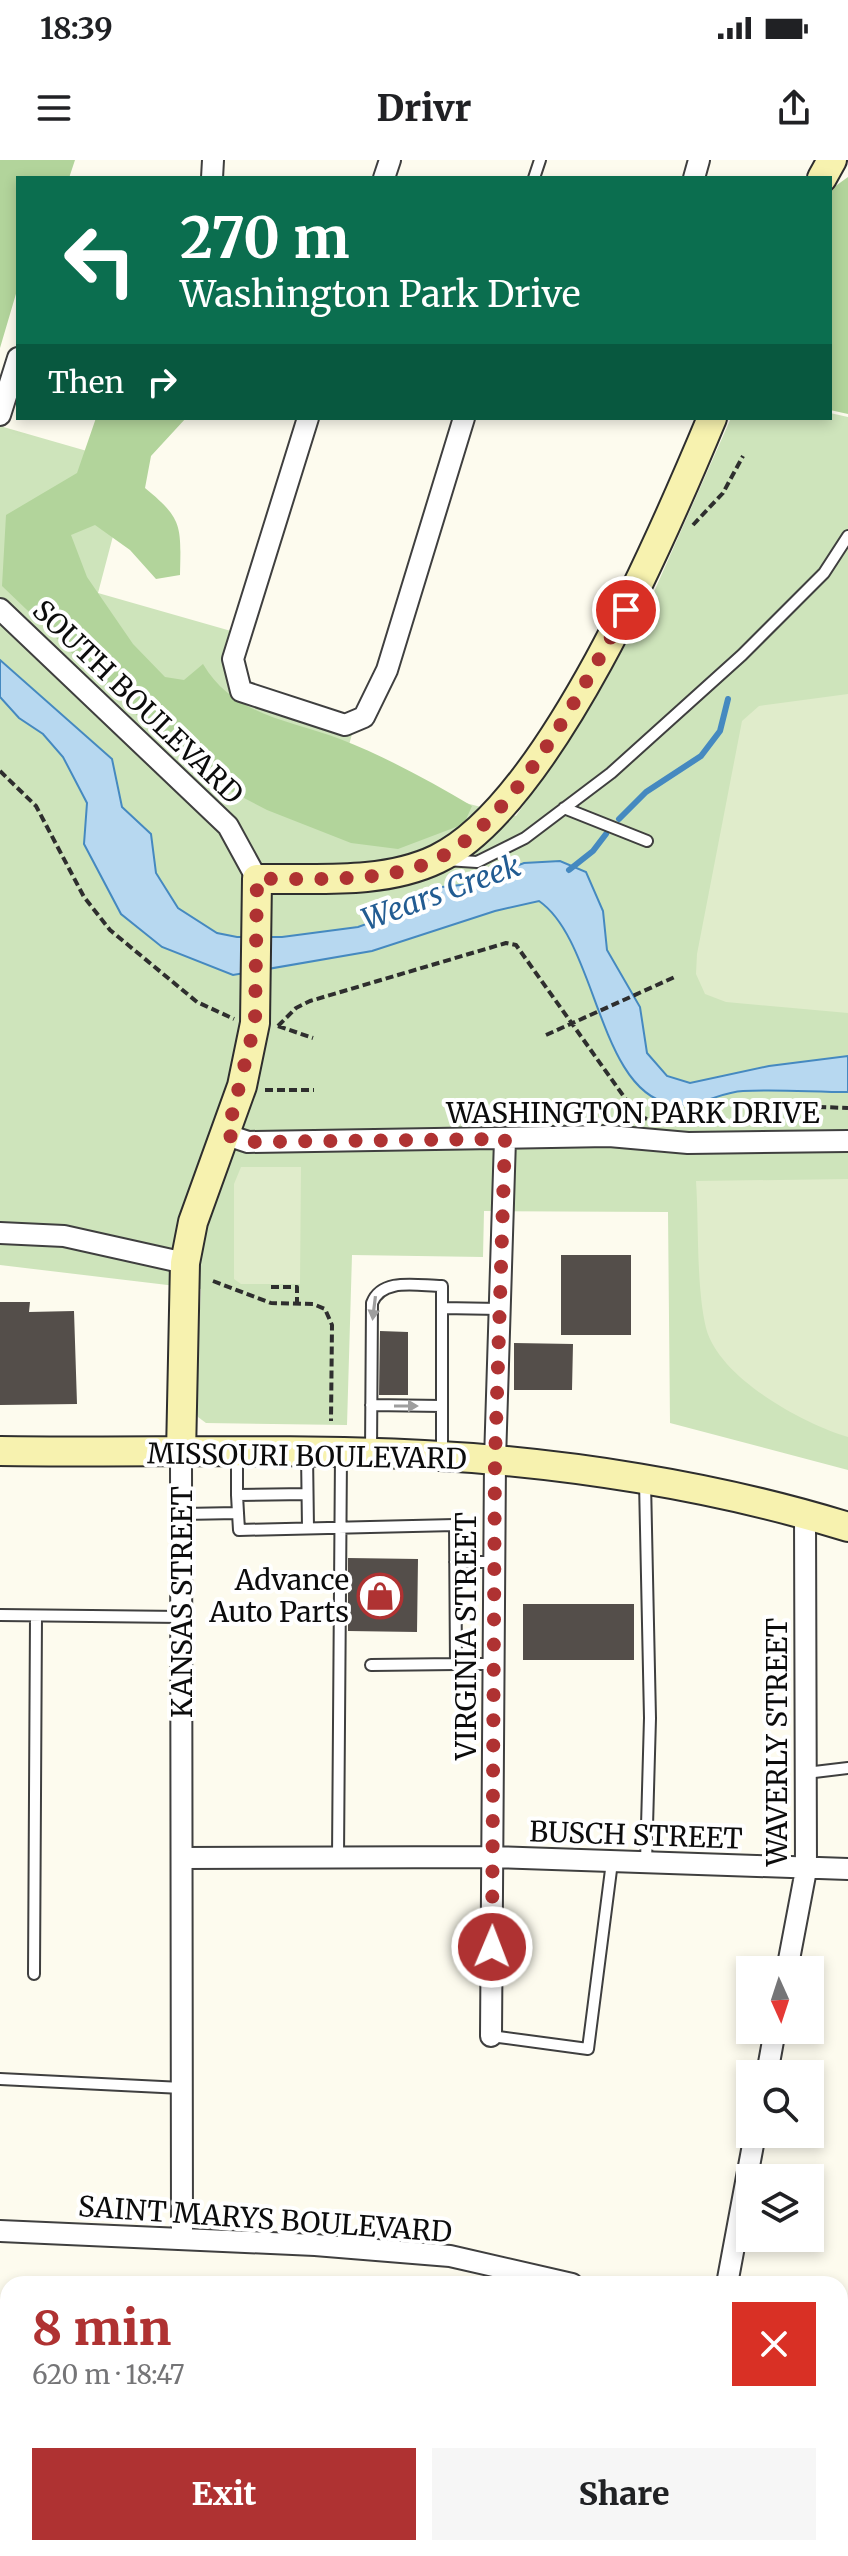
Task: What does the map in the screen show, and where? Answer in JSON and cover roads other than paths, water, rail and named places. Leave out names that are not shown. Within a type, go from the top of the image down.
[{"type":"street","points":[[0,415],[16,364]]},
{"type":"street","points":[[307,420],[233,659],[241,691],[345,725],[364,717],[387,670],[463,420]]},
{"type":"street","points":[[257,879],[351,878],[436,860],[483,828],[572,706],[626,610],[707,420]]},
{"type":"street","name":"SOUTH BOULEVARD","points":[[0,609],[228,826],[257,879]]},
{"type":"street","name":"KANSAS STREET","points":[[182,2239],[181,1454],[185,1263],[193,1222],[227,1135],[242,1086],[257,879]]},
{"type":"street","name":"WASHINGTON PARK DRIVE","points":[[227,1135],[248,1142],[609,1136],[688,1143],[848,1141]]},
{"type":"street","name":"VIRGINIA STREET","points":[[491,2036],[495,1460],[505,1139]]},
{"type":"street","points":[[0,1233],[64,1236],[185,1263]]},
{"type":"street","name":"MISSOURI BOULEVARD","points":[[0,1451],[341,1453],[495,1460],[645,1480],[805,1513],[848,1527]]},
{"type":"street","name":"WAVERLY STREET","points":[[790,1956],[806,1870],[805,1513]]},
{"type":"street","name":"BUSCH STREET","points":[[182,1858],[494,1857],[806,1870],[848,1869]]},
{"type":"street","points":[[728,2276],[752,2148]]},
{"type":"street","name":"SAINT MARYS BOULEVARD","points":[[0,2231],[450,2256],[537,2276]]},
{"type":"lane","points":[[436,860],[477,862],[525,838],[611,773],[742,655],[824,573],[848,536]]},
{"type":"lane","points":[[564,808],[647,841]]},
{"type":"lane","points":[[371,1454],[372,1303],[376,1292],[386,1286],[442,1286],[442,1456]]},
{"type":"lane","points":[[442,1308],[500,1309]]},
{"type":"lane","points":[[371,1405],[442,1406]]},
{"type":"lane","points":[[237,1453],[239,1530],[455,1525],[456,1664]]},
{"type":"lane","points":[[307,1453],[308,1528]]},
{"type":"lane","points":[[338,1858],[341,1453]]},
{"type":"lane","points":[[645,1480],[650,1718],[646,1864]]},
{"type":"lane","points":[[237,1495],[307,1494]]},
{"type":"lane","points":[[182,1514],[238,1513]]},
{"type":"lane","points":[[455,1562],[495,1562]]},
{"type":"lane","points":[[0,1615],[182,1617]]},
{"type":"lane","points":[[34,1974],[36,1616]]},
{"type":"lane","points":[[371,1665],[494,1664]]},
{"type":"lane","points":[[806,1773],[848,1768]]},
{"type":"lane","points":[[491,2036],[588,2049],[612,1862]]},
{"type":"lane","points":[[0,2079],[182,2088]]},
{"type":"water","name":"Wears Creek","points":[[0,660],[112,759],[122,807],[151,834],[156,873],[178,908],[217,933],[237,937],[282,937],[358,927],[417,906],[442,887],[470,884],[524,863],[560,861],[586,872],[603,911],[607,950],[640,1007],[647,1053],[667,1076],[690,1083],[769,1066],[848,1056],[848,1092],[743,1091],[681,1105],[647,1093],[628,1072],[612,1045],[574,948],[558,921],[539,901],[495,911],[372,951],[233,975],[162,947],[121,914],[84,844],[87,803],[63,757],[43,734],[19,718],[0,697]]},
{"type":"waterway","points":[[619,819],[646,792],[701,756],[720,731],[728,699]]},
{"type":"waterway","points":[[569,870],[593,851],[606,834]]},
{"type":"place","name":"Advance Auto Parts","points":[[380,1596]]}]
